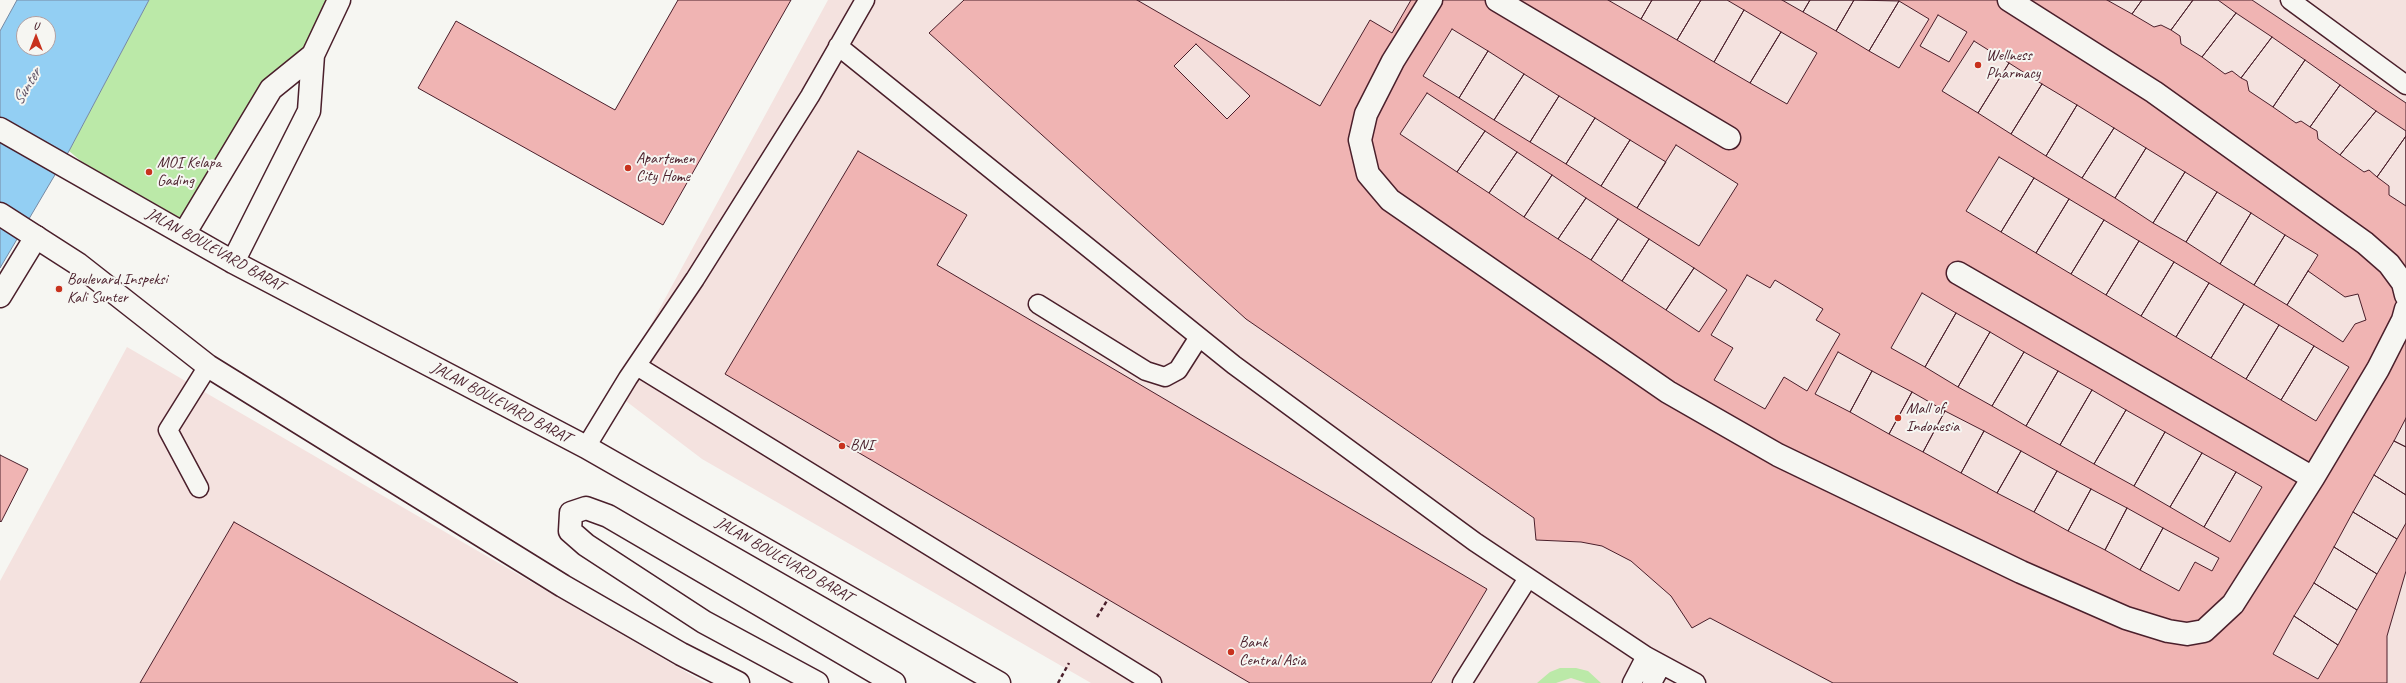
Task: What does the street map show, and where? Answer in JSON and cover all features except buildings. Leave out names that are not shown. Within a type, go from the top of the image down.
[{"type":"street","points":[[233,262],[309,111],[313,55],[339,0]]},
{"type":"street","points":[[1431,0],[1393,61],[1366,114],[1360,140],[1368,174],[1390,200],[1668,392],[1778,455],[2021,572],[2126,618],[2168,631],[2187,634],[2204,631],[2233,604],[2313,478],[2378,369],[2403,320],[2406,309]]},
{"type":"street","points":[[1497,0],[1729,138]]},
{"type":"street","points":[[2009,0],[2154,92],[2365,243],[2389,264],[2403,282],[2406,294]]},
{"type":"street","points":[[184,234],[270,89],[313,55]]},
{"type":"street","name":"JALAN BOULEVARD BARAT","points":[[0,129],[233,262],[586,447],[999,683]]},
{"type":"street","points":[[0,214],[78,264],[208,366],[563,586],[681,654],[738,683]]},
{"type":"street","points":[[0,296],[34,236]]},
{"type":"street","points":[[1958,273],[2313,478]]},
{"type":"street","points":[[817,683],[704,622],[586,545],[570,531],[571,513],[586,508],[608,516],[894,683]]},
{"type":"lane","points":[[586,447],[810,96],[865,0]]},
{"type":"lane","points":[[2290,0],[2406,84]]},
{"type":"lane","points":[[838,46],[1199,337],[1475,542],[1661,666],[1696,683]]},
{"type":"lane","points":[[1038,304],[1146,371],[1165,376],[1178,370],[1199,337]]},
{"type":"lane","points":[[198,488],[168,430],[208,366]]},
{"type":"lane","points":[[637,366],[1152,683]]},
{"type":"lane","points":[[1462,683],[1528,578]]},
{"type":"lane","points":[[1632,683],[1646,656]]},
{"type":"lane","points":[[1652,683],[1661,666]]},
{"type":"path","points":[[1058,683],[1067,665]]},
{"type":"shaded area","name":"Mall of Indonesia","points":[[828,0],[2406,0],[2406,683],[1091,683],[702,459],[614,392]]},
{"type":"shaded area","points":[[127,347],[705,683],[0,683],[0,581]]},
{"type":"green space","points":[[149,0],[338,0],[313,55],[270,89],[184,234],[132,204],[69,151]]},
{"type":"green space","points":[[1560,668],[1576,668],[1588,671],[1601,683],[1586,683],[1571,678],[1556,683],[1537,683],[1550,672]]},
{"type":"water","name":"Sunter","points":[[17,0],[149,0],[69,151],[0,268],[0,31]]},
{"type":"place","name":"Wellness Pharmacy","points":[[1978,65]]},
{"type":"place","name":"Apartemen City Home","points":[[628,168]]},
{"type":"place","name":"MOI Kelapa Gading","points":[[149,172]]},
{"type":"place","name":"Boulevard Inspeksi Kali Sunter","points":[[59,289]]},
{"type":"place","name":"Mall of Indonesia","points":[[1898,418]]},
{"type":"place","name":"BNI","points":[[842,446]]},
{"type":"place","name":"Bank Central Asia","points":[[1231,652]]}]
